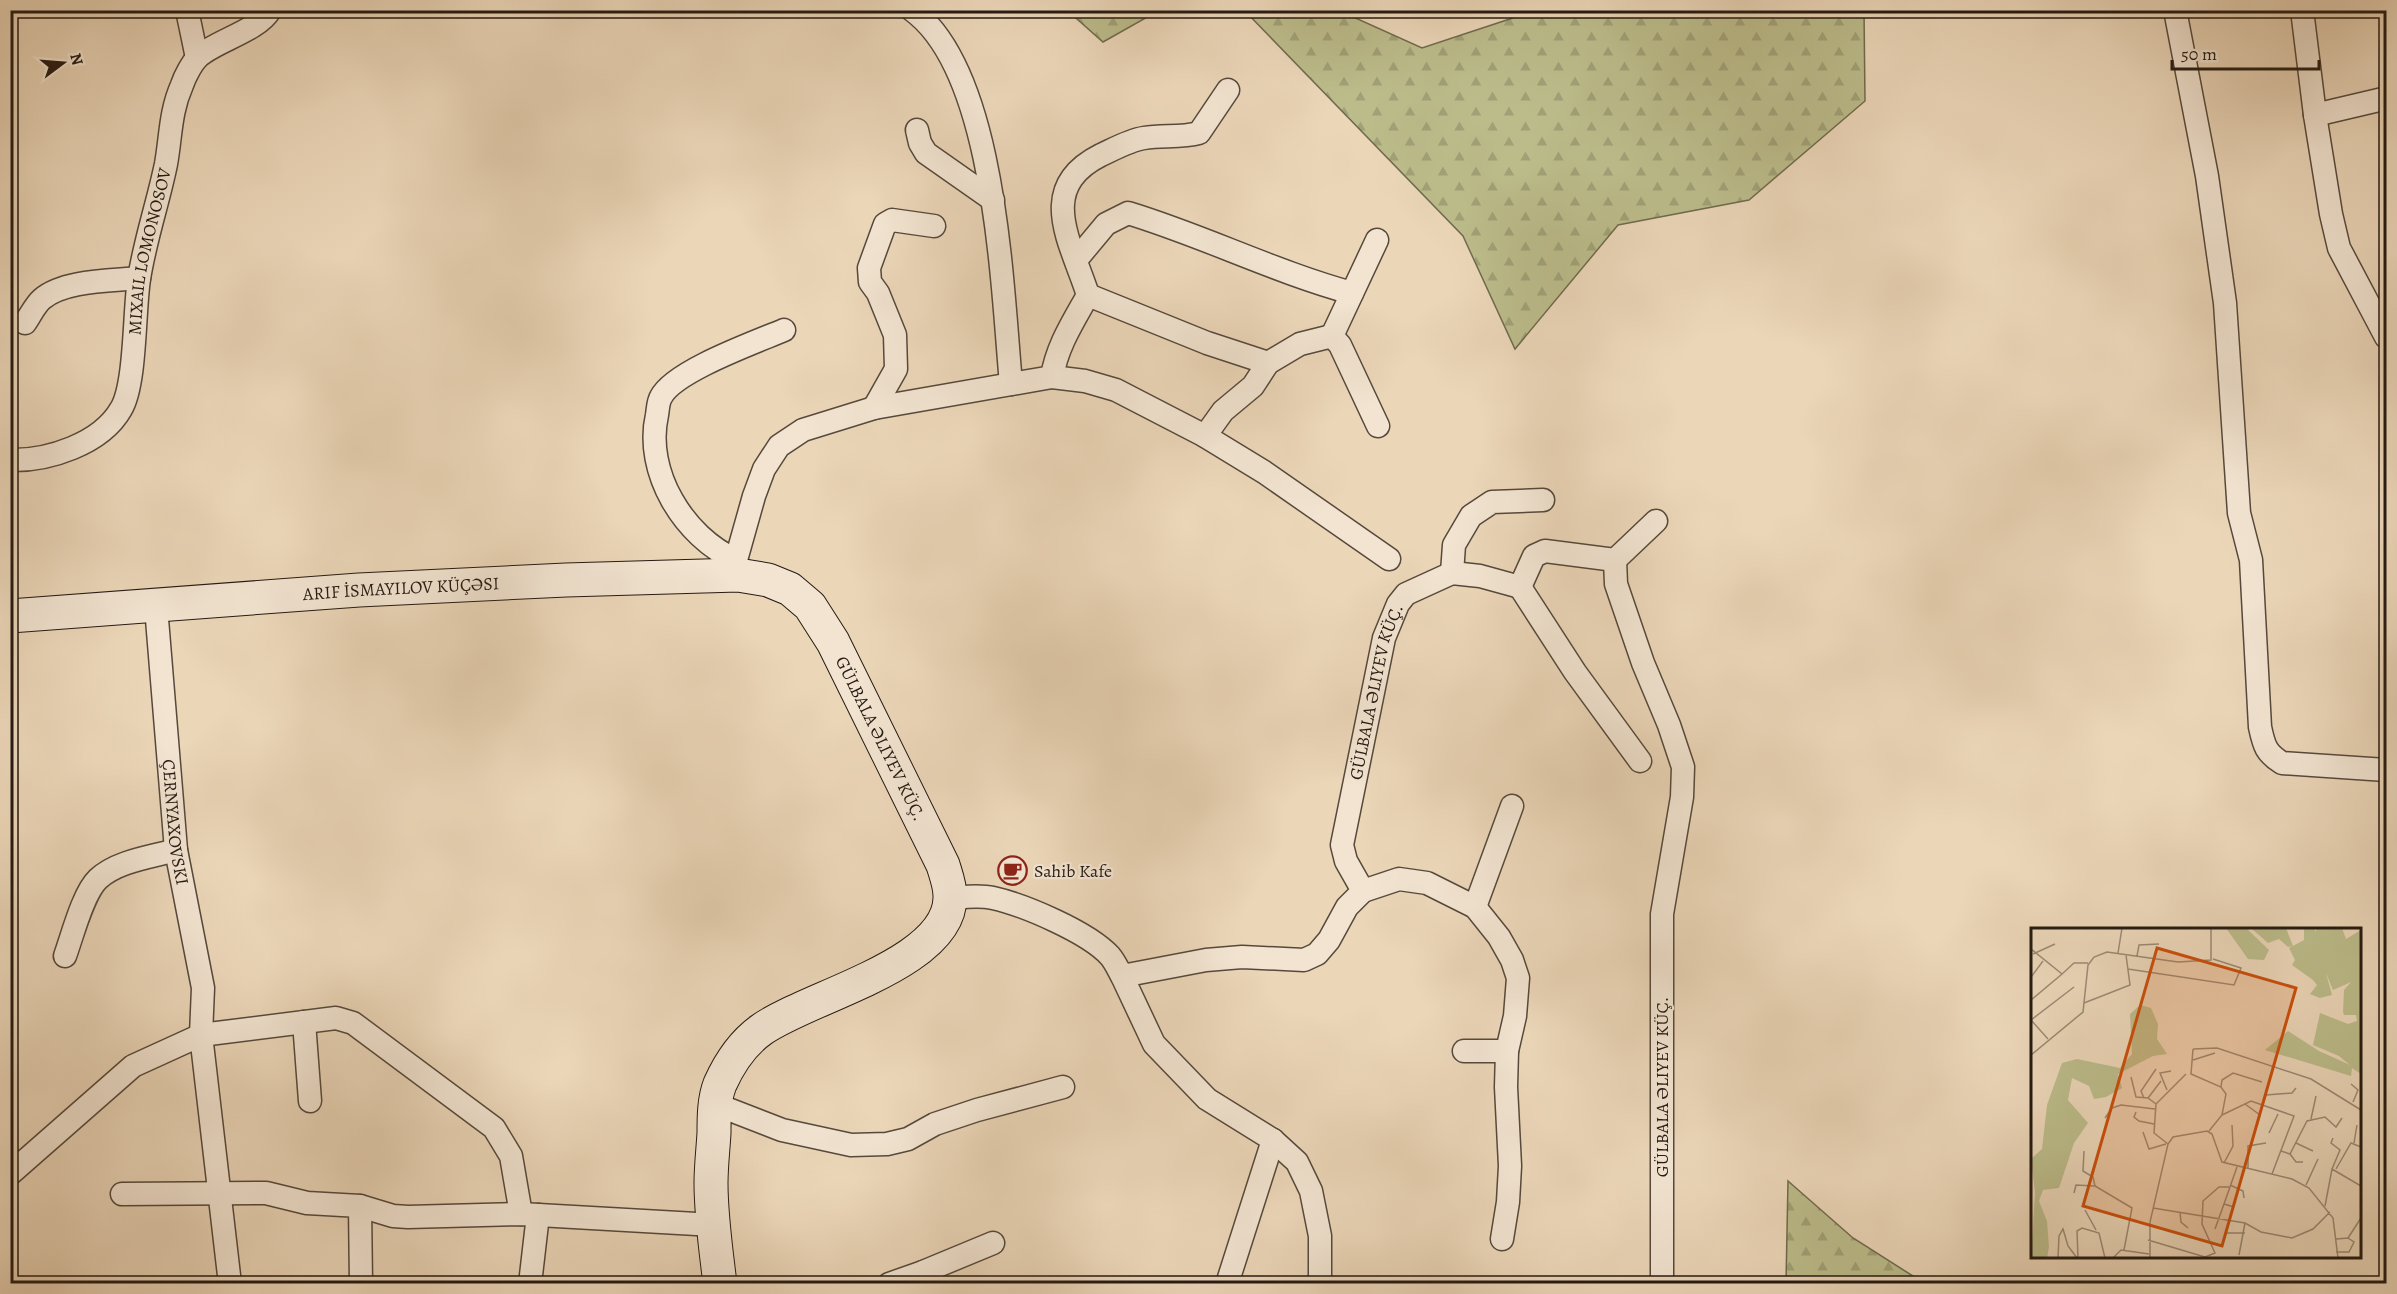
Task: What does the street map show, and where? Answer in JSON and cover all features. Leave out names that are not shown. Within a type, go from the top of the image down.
[{"type":"street","points":[[187,10],[197,58],[246,29],[267,15],[270,10]]},
{"type":"street","points":[[912,10],[941,38],[961,79],[981,141],[993,200],[1011,384]]},
{"type":"street","points":[[2175,10],[2207,176],[2225,303],[2239,513],[2251,560],[2260,727],[2263,744],[2270,756],[2282,763],[2386,770]]},
{"type":"street","points":[[2302,10],[2315,115],[2331,214],[2339,248],[2386,337]]},
{"type":"street","name":"MIXAIL LOMONOSOV","points":[[10,460],[31,461],[72,447],[104,430],[122,408],[129,379],[139,278],[166,163],[172,111],[183,83],[197,58]]},
{"type":"street","points":[[1052,377],[1055,358],[1062,341],[1088,295],[1063,224],[1062,200],[1068,185],[1085,164],[1143,138],[1188,136],[1199,133],[1228,90]]},
{"type":"street","points":[[2315,115],[2383,99]]},
{"type":"street","points":[[917,130],[920,143],[926,153],[993,200]]},
{"type":"street","points":[[1076,260],[1106,225],[1128,213],[1172,226],[1308,281],[1352,293]]},
{"type":"street","points":[[874,408],[896,369],[895,335],[878,293],[870,282],[869,268],[885,224],[892,220],[934,226]]},
{"type":"street","points":[[1205,436],[1223,411],[1253,386],[1268,363],[1300,345],[1332,336],[1377,240]]},
{"type":"street","points":[[25,323],[41,300],[58,290],[70,286],[139,278]]},
{"type":"street","points":[[1088,295],[1207,343],[1268,363]]},
{"type":"street","points":[[737,568],[688,524],[669,494],[655,459],[654,428],[661,396],[686,372],[784,330]]},
{"type":"street","points":[[1332,336],[1340,345],[1378,426]]},
{"type":"street","points":[[737,568],[754,496],[764,470],[779,446],[803,430],[874,408],[1052,377],[1085,381],[1116,390],[1205,436],[1264,472],[1389,559]]},
{"type":"street","points":[[1543,500],[1492,502],[1471,516],[1454,545],[1452,573],[1480,576],[1520,587],[1575,672],[1640,761]]},
{"type":"street","points":[[1520,587],[1534,555],[1545,551],[1615,560],[1656,521]]},
{"type":"street","name":"GÜLBALA ƏLIYEV KÜÇ.","points":[[1615,560],[1616,584],[1643,663],[1669,725],[1683,767],[1681,808],[1662,914],[1662,1284]]},
{"type":"street","points":[[10,616],[359,590],[566,580],[737,568]]},
{"type":"street","name":"GÜLBALA ƏLIYEV KÜÇ.","points":[[737,568],[790,589],[810,606],[833,642],[943,865],[951,898]]},
{"type":"street","name":"GÜLBALA ƏLIYEV KÜÇ.","points":[[1363,891],[1346,861],[1342,845],[1384,638],[1398,604],[1406,594],[1452,573]]},
{"type":"street","name":"ÇERNYAXOVSKI","points":[[156,606],[176,850],[204,988],[201,1035],[230,1284]]},
{"type":"street","points":[[1475,907],[1512,806]]},
{"type":"street","points":[[65,956],[83,903],[97,880],[118,867],[176,850]]},
{"type":"street","points":[[1122,976],[1206,960],[1242,957],[1304,960],[1317,954],[1329,940],[1347,907],[1363,891],[1399,879],[1427,884],[1475,907],[1499,937],[1512,960],[1518,978],[1515,1016],[1507,1051],[1506,1087],[1510,1166],[1508,1202],[1502,1239]]},
{"type":"street","points":[[720,1284],[711,1184],[715,1104],[719,1086],[732,1062],[746,1043],[760,1030],[788,1013],[897,965],[936,934],[946,916],[951,898],[974,896],[993,898],[1057,921],[1089,939],[1110,956],[1154,1044],[1207,1099],[1273,1140],[1297,1162],[1311,1191],[1320,1236],[1320,1284]]},
{"type":"street","points":[[10,1174],[133,1066],[201,1035],[336,1018],[353,1023],[494,1128],[512,1156],[530,1214],[530,1284]]},
{"type":"street","points":[[304,1022],[310,1101]]},
{"type":"street","points":[[1464,1051],[1507,1051]]},
{"type":"street","points":[[715,1104],[744,1113],[783,1130],[851,1145],[887,1144],[908,1139],[935,1124],[977,1110],[1063,1087]]},
{"type":"street","points":[[1227,1284],[1273,1140]]},
{"type":"street","points":[[122,1194],[266,1193],[307,1203],[360,1206],[393,1216],[530,1214],[714,1225]]},
{"type":"street","points":[[360,1206],[360,1284]]},
{"type":"street","points":[[889,1284],[925,1278],[993,1243]]},
{"type":"green space","points":[[1068,11],[1158,11],[1103,42]]},
{"type":"green space","points":[[1245,11],[1340,11],[1422,48],[1534,11],[1864,11],[1865,101],[1749,200],[1618,225],[1515,349],[1463,236]]},
{"type":"green space","points":[[1788,1181],[1853,1238],[1924,1283],[1786,1283]]},
{"type":"place","name":"Sahib Kafe","points":[[1013,871]]}]
